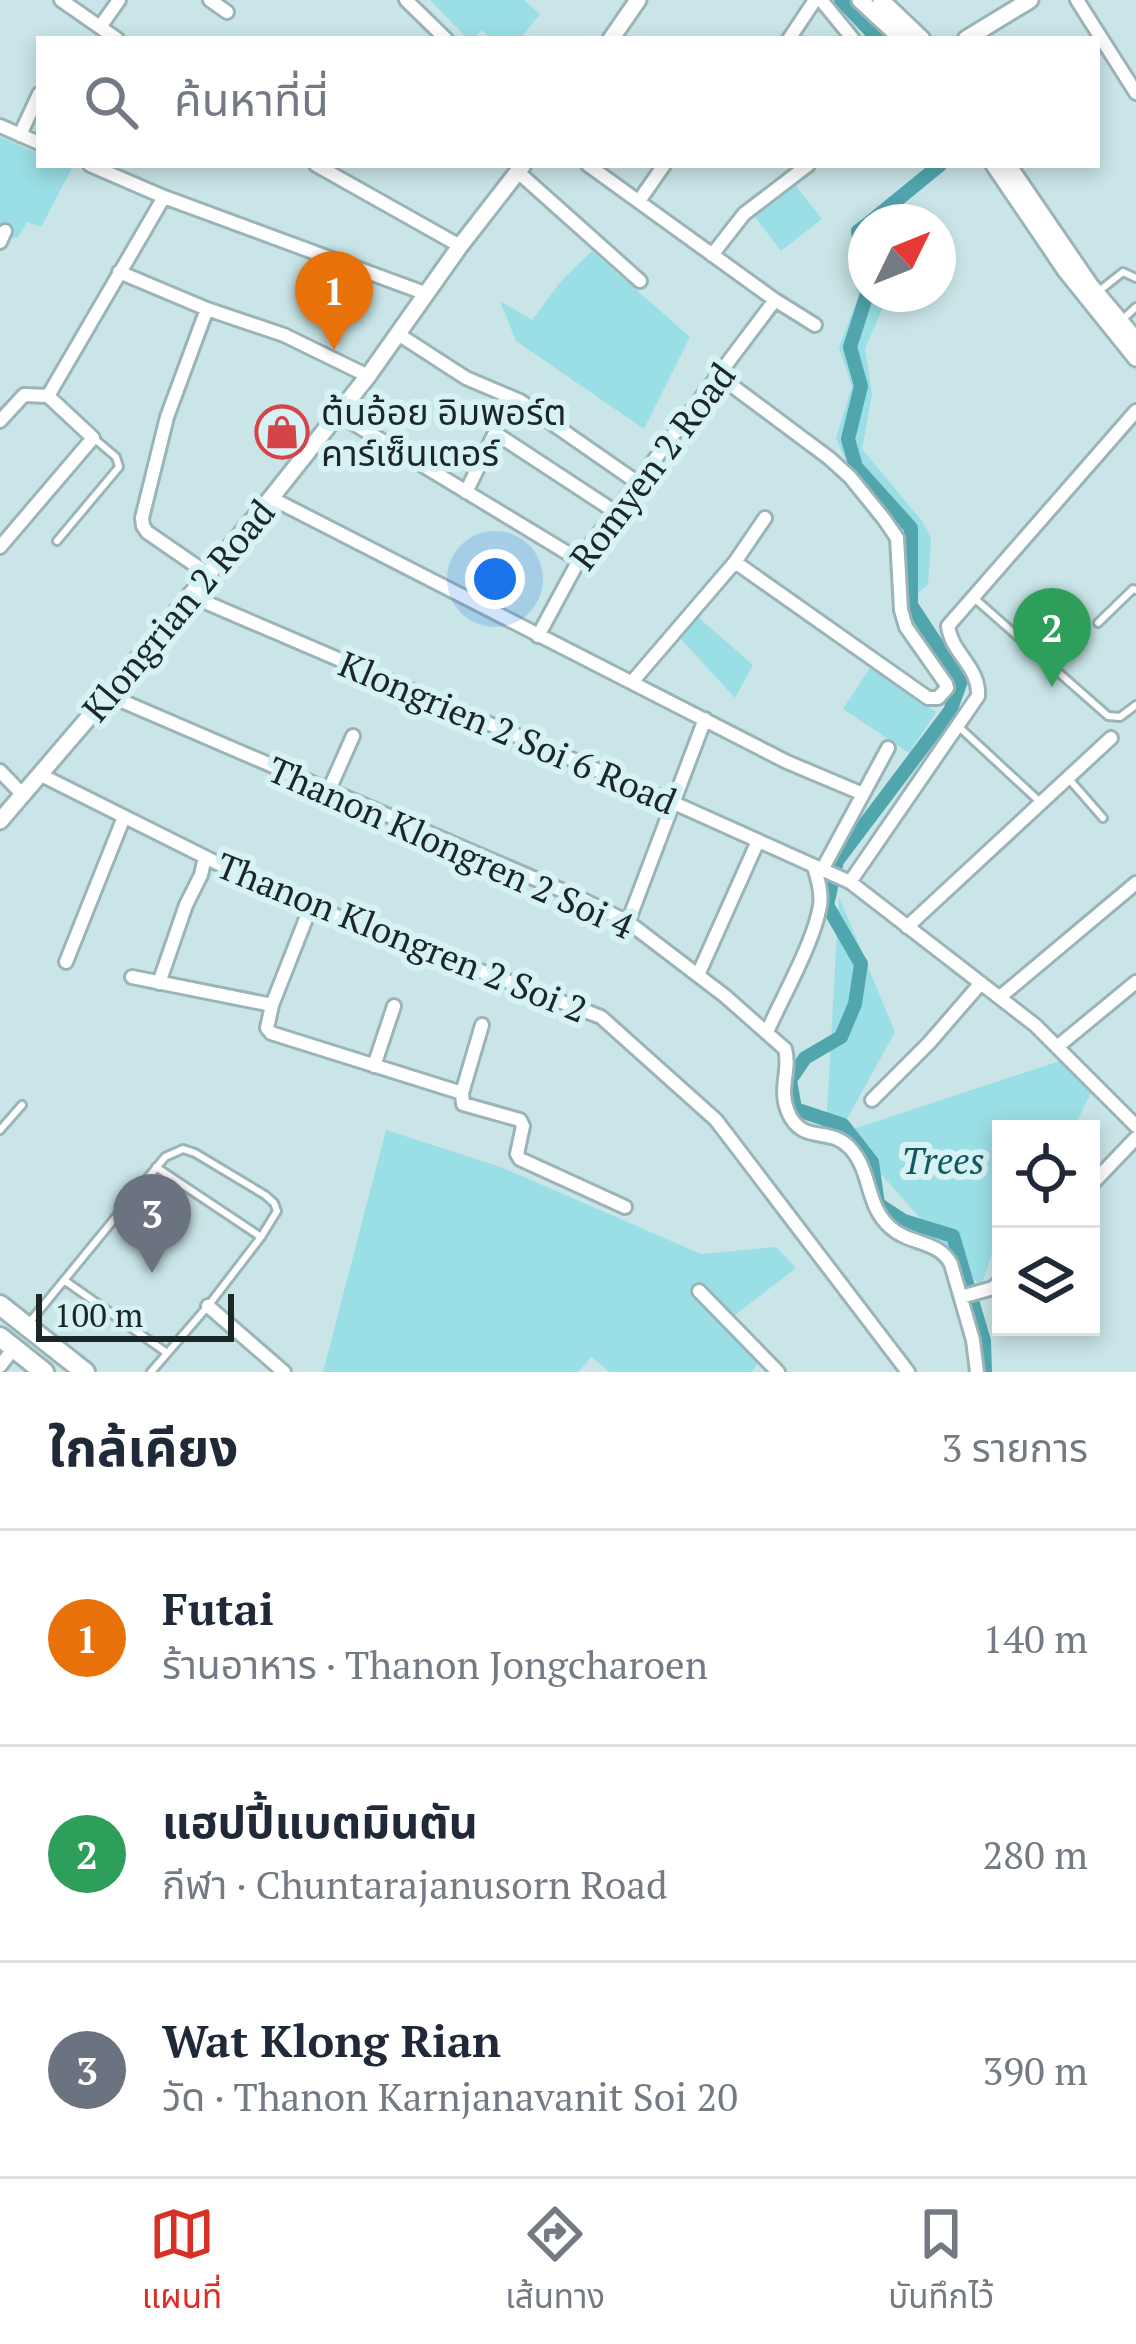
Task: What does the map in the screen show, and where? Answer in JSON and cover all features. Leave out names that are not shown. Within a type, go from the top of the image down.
[{"type":"main road","points":[[0,1305],[85,1372]]},
{"type":"main road","points":[[7,1342],[44,1372]]},
{"type":"street","points":[[62,0],[113,36]]},
{"type":"street","points":[[100,27],[119,0]]},
{"type":"street","points":[[210,0],[227,12]]},
{"type":"street","points":[[406,0],[443,36]]},
{"type":"street","points":[[613,36],[638,0]]},
{"type":"street","points":[[792,36],[818,0],[851,36]]},
{"type":"street","points":[[860,0],[899,36]]},
{"type":"street","points":[[881,0],[919,36]]},
{"type":"street","points":[[971,36],[1030,0]]},
{"type":"street","points":[[1077,0],[1100,36]]},
{"type":"street","points":[[1100,37],[1136,94]]},
{"type":"street","points":[[20,135],[36,100]]},
{"type":"street","points":[[0,127],[36,142]]},
{"type":"street","points":[[97,168],[427,294]]},
{"type":"street","points":[[321,168],[460,246]]},
{"type":"street","points":[[592,168],[814,325]]},
{"type":"street","points":[[639,201],[662,168]]},
{"type":"street","points":[[712,255],[744,214],[804,168]]},
{"type":"street","points":[[996,168],[1066,271],[1136,358]]},
{"type":"street","points":[[1011,168],[1097,293],[1136,340]]},
{"type":"street","points":[[520,169],[640,280]]},
{"type":"street","name":"Klongrian 2 Road","points":[[0,821],[338,414],[520,169]]},
{"type":"street","points":[[48,396],[164,196]]},
{"type":"street","points":[[119,272],[284,335],[368,376]]},
{"type":"street","name":"Romyen 2 Road","points":[[538,636],[579,560],[775,300]]},
{"type":"street","points":[[207,309],[167,417],[142,518],[147,532],[208,574]]},
{"type":"street","points":[[398,334],[466,378],[520,401],[638,483]]},
{"type":"street","points":[[719,376],[829,458],[884,519],[897,538],[906,627],[946,683],[946,690],[938,698],[928,698],[735,562]]},
{"type":"street","points":[[0,421],[24,394],[48,396],[93,438],[0,547]]},
{"type":"street","points":[[849,881],[974,706],[979,689],[973,669],[950,638],[951,622],[1136,411]]},
{"type":"street","points":[[338,414],[579,560]]},
{"type":"street","points":[[466,491],[495,433],[616,513]]},
{"type":"street","points":[[271,498],[787,762],[863,794]]},
{"type":"street","points":[[632,682],[735,562],[765,518]]},
{"type":"street","name":"Klongrien 2 Soi 6 Road","points":[[191,596],[849,881],[1000,997],[1058,1047],[1136,1126]]},
{"type":"street","name":"Thanon Klongren 2 Soi 4","points":[[108,695],[628,922],[767,1032]]},
{"type":"street","points":[[628,922],[705,719]]},
{"type":"street","points":[[329,790],[353,736]]},
{"type":"street","points":[[908,928],[1111,738]]},
{"type":"street","points":[[888,748],[820,869],[820,907],[767,1032],[788,1053],[783,1093],[794,1122],[805,1132],[840,1139],[852,1150],[868,1180],[872,1204],[881,1217],[901,1235],[944,1252],[963,1297],[977,1372]]},
{"type":"street","points":[[0,771],[22,794]]},
{"type":"street","name":"Thanon Klongren 2 Soi 2","points":[[39,774],[279,894],[601,1018],[716,1120],[908,1372]]},
{"type":"street","points":[[66,962],[124,817]]},
{"type":"street","points":[[698,975],[758,841]]},
{"type":"street","points":[[159,983],[205,857]]},
{"type":"street","points":[[1000,997],[1136,883]]},
{"type":"street","points":[[311,906],[267,1028],[274,1035],[462,1093]]},
{"type":"street","points":[[132,977],[272,1005]]},
{"type":"street","points":[[1058,1047],[1136,982]]},
{"type":"street","points":[[872,1100],[981,983]]},
{"type":"street","points":[[374,1066],[394,1006]]},
{"type":"street","points":[[482,1025],[463,1104],[522,1121],[517,1154],[522,1160],[625,1207]]},
{"type":"street","points":[[1100,1176],[1136,1138]]},
{"type":"street","points":[[963,1297],[992,1286]]},
{"type":"street","points":[[699,1291],[778,1372]]},
{"type":"street","points":[[208,1306],[279,1368]]},
{"type":"street","points":[[0,1366],[7,1342]]},
{"type":"lane","points":[[1097,293],[1123,272],[1136,278]]},
{"type":"lane","points":[[1120,321],[1136,307]]},
{"type":"lane","points":[[56,541],[119,465],[93,438]]},
{"type":"lane","points":[[1098,623],[1135,587]]},
{"type":"lane","points":[[972,597],[1111,717],[1120,717],[1136,705]]},
{"type":"lane","points":[[958,726],[1041,802]]},
{"type":"lane","points":[[1067,777],[1102,818]]},
{"type":"lane","points":[[0,1130],[22,1105]]},
{"type":"lane","points":[[26,1326],[156,1167],[173,1152],[195,1153],[265,1195],[277,1211],[262,1237],[151,1372]]},
{"type":"lane","points":[[156,1167],[262,1237]]},
{"type":"lane","points":[[64,1280],[167,1353]]},
{"type":"green space","points":[[430,0],[524,0],[540,14],[522,36],[488,36],[482,30],[476,36],[465,36]]},
{"type":"green space","points":[[0,137],[36,153],[36,168],[72,168],[41,227],[27,222],[18,237],[0,245]]},
{"type":"green space","points":[[795,185],[822,219],[781,251],[755,217]]},
{"type":"green space","points":[[592,251],[690,337],[644,429],[516,341],[500,301],[532,320],[562,280]]},
{"type":"green space","points":[[852,312],[881,312],[865,348],[872,394],[862,449],[931,538],[928,584],[906,604],[903,533],[850,470],[836,438],[852,387],[839,348]]},
{"type":"green space","points":[[698,617],[753,665],[735,698],[681,639]]},
{"type":"green space","points":[[870,668],[936,712],[909,753],[843,709]]},
{"type":"green space","name":"Trees","points":[[839,897],[895,1032],[847,1119],[827,1114]]},
{"type":"green space","name":"Trees","points":[[1060,1061],[1092,1091],[1078,1120],[992,1120],[992,1253],[981,1287],[844,1132]]},
{"type":"green space","points":[[386,1130],[501,1167],[701,1254],[776,1247],[796,1268],[722,1325],[758,1363],[752,1372],[610,1372],[591,1357],[578,1372],[323,1372]]},
{"type":"waterway","points":[[841,0],[875,36]]},
{"type":"waterway","points":[[892,204],[936,168]]},
{"type":"waterway","points":[[861,312],[850,347],[861,386],[848,439],[856,467],[911,528],[911,605],[961,681],[950,711],[837,861],[827,905],[861,964],[855,1004],[841,1037],[805,1058],[790,1080],[795,1109],[843,1125],[872,1162],[878,1204],[904,1221],[953,1236],[984,1341],[985,1372]]},
{"type":"place","name":"Futai","points":[[334,350]]},
{"type":"place","name":"ต้นอ้อย อิมพอร์ต คาร์เซ็นเตอร์","points":[[282,432]]},
{"type":"place","name":"แฮปปี้แบตมินตัน","points":[[1052,687]]},
{"type":"place","name":"Wat Klong Rian","points":[[152,1273]]}]
